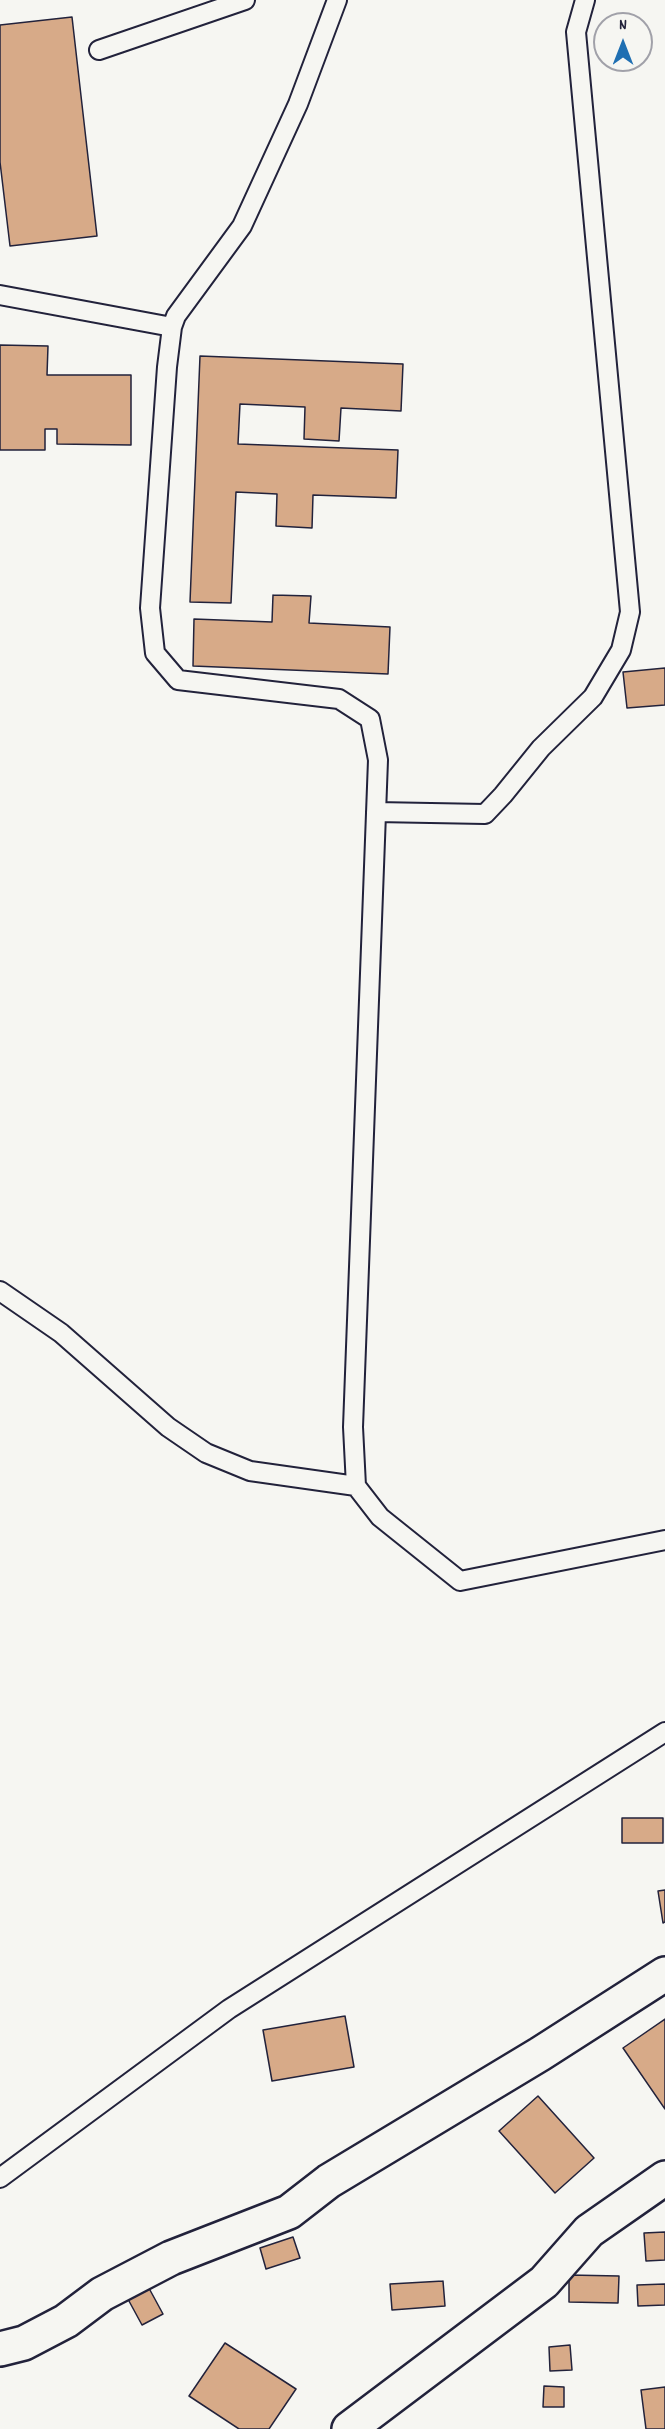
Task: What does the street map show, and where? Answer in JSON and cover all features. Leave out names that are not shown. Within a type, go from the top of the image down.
[{"type":"street","points":[[0,2349],[24,2343],[66,2322],[102,2294],[171,2258],[289,2212],[329,2181],[540,2054],[665,1974]]},
{"type":"street","points":[[349,2429],[544,2282],[589,2231],[665,2178]]},
{"type":"lane","points":[[99,50],[245,0]]},
{"type":"lane","points":[[337,0],[298,104],[242,226],[176,316],[172,327],[167,367],[150,608],[155,653],[178,680],[339,699],[370,719],[378,760],[353,1427],[356,1486],[380,1517],[460,1581],[665,1540]]},
{"type":"lane","points":[[376,812],[484,814],[503,795],[541,748],[593,697],[621,651],[630,612],[576,32],[585,0]]},
{"type":"lane","points":[[0,295],[172,327]]},
{"type":"lane","points":[[0,1291],[61,1333],[168,1427],[206,1453],[250,1471],[356,1486]]},
{"type":"lane","points":[[0,2178],[229,2009],[665,1732]]},
{"type":"building","points":[[72,17],[97,236],[10,246],[0,162],[0,25]]},
{"type":"building","points":[[0,345],[48,346],[47,375],[131,375],[131,445],[57,444],[57,429],[45,429],[45,450],[0,450]]},
{"type":"building","points":[[200,356],[403,364],[401,411],[341,408],[339,441],[304,439],[305,407],[240,404],[238,444],[398,450],[396,498],[313,495],[312,528],[276,526],[277,494],[236,492],[231,603],[190,602]]},
{"type":"building","points":[[273,595],[311,596],[309,623],[390,627],[388,674],[193,666],[194,619],[272,622]]},
{"type":"building","points":[[665,668],[665,705],[627,708],[623,672]]},
{"type":"building","points":[[622,1818],[663,1818],[663,1843],[622,1843]]},
{"type":"building","points":[[665,1890],[665,1922],[663,1923],[658,1891]]},
{"type":"building","points":[[345,2016],[354,2067],[272,2081],[263,2030]]},
{"type":"building","points":[[665,2019],[665,2109],[623,2048]]},
{"type":"building","points":[[538,2096],[594,2158],[555,2193],[499,2131]]},
{"type":"building","points":[[665,2232],[665,2260],[646,2261],[644,2233]]},
{"type":"building","points":[[293,2237],[300,2258],[266,2269],[260,2248]]},
{"type":"building","points":[[569,2275],[619,2276],[618,2303],[569,2302]]},
{"type":"building","points":[[144,2279],[163,2314],[142,2325],[123,2290]]},
{"type":"building","points":[[443,2281],[445,2306],[392,2310],[390,2284]]},
{"type":"building","points":[[665,2284],[665,2305],[638,2306],[637,2285]]},
{"type":"building","points":[[225,2343],[296,2389],[269,2429],[239,2429],[189,2396]]},
{"type":"building","points":[[570,2345],[572,2370],[550,2371],[549,2347]]},
{"type":"building","points":[[544,2386],[564,2387],[564,2407],[543,2407]]},
{"type":"building","points":[[665,2387],[665,2429],[646,2429],[641,2390]]}]
